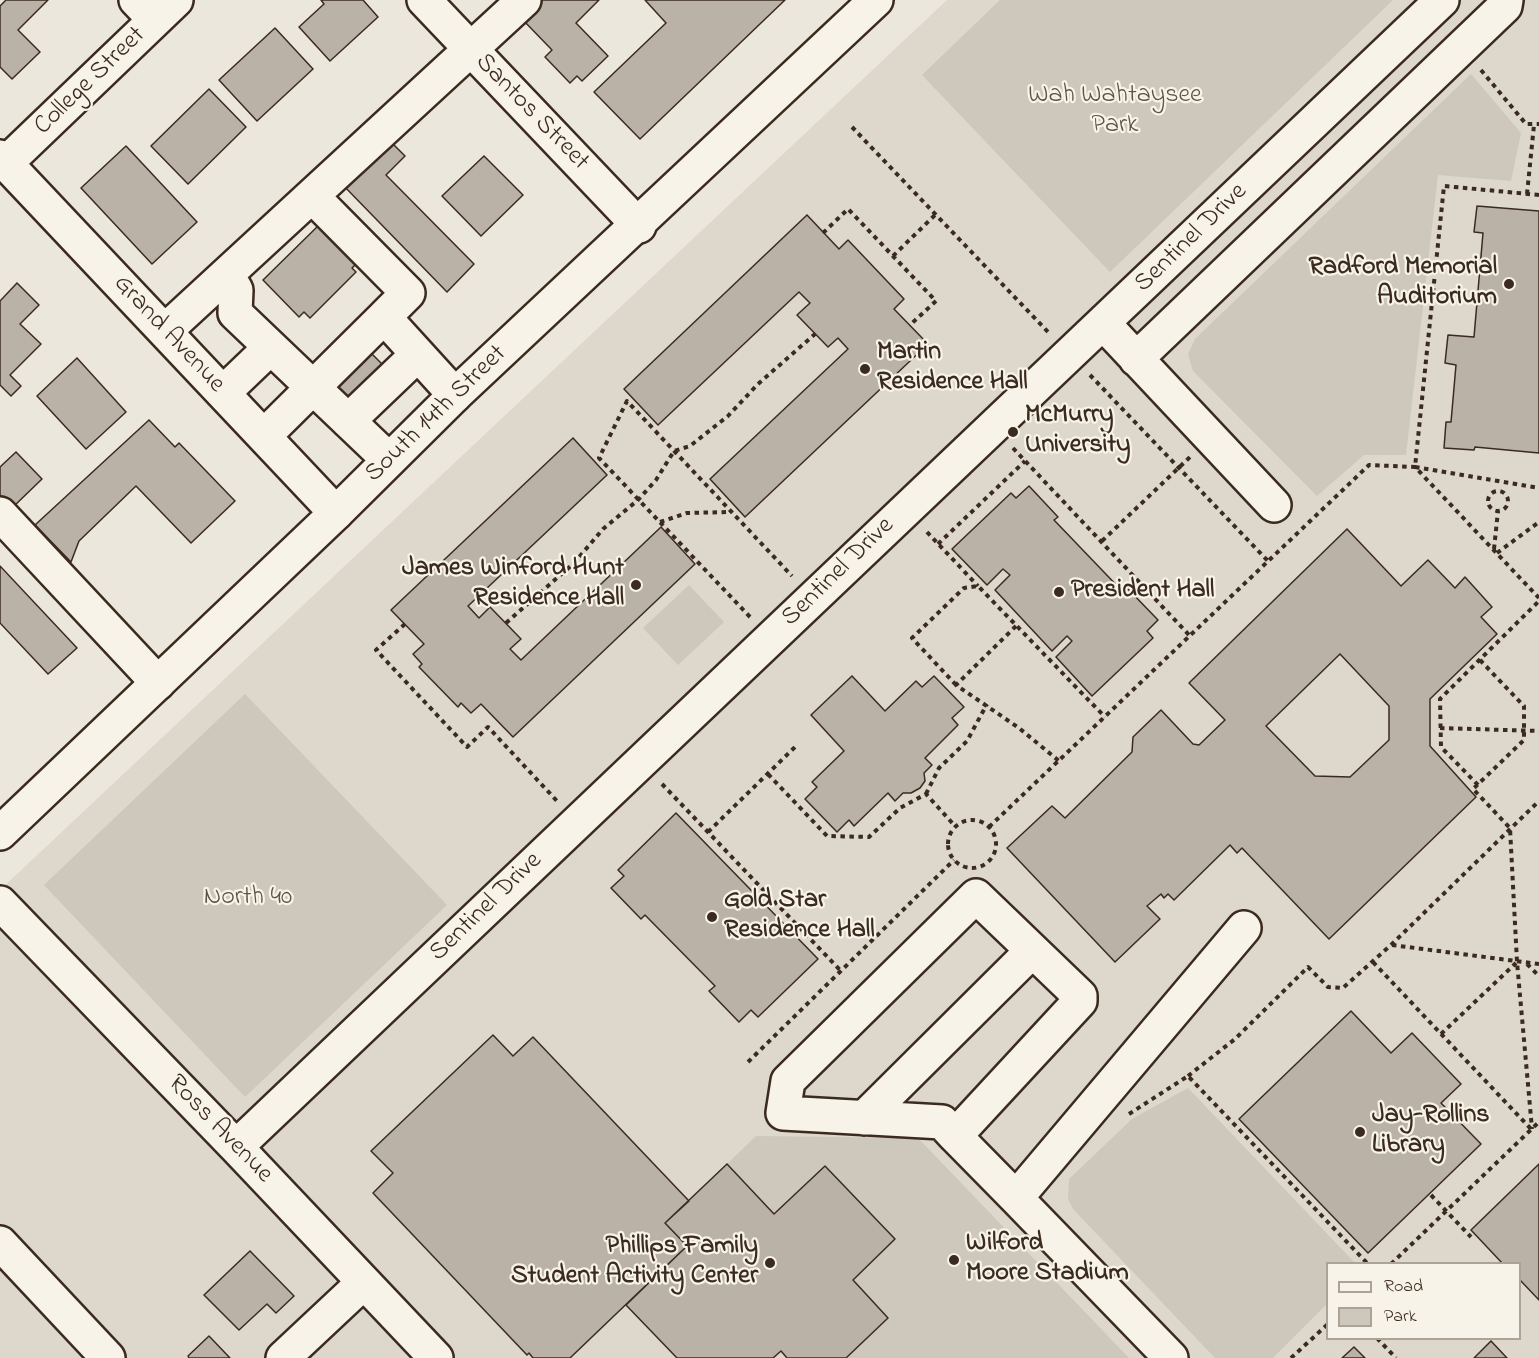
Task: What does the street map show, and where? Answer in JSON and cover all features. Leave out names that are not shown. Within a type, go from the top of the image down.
[{"type":"street","name":"Santos Street","points":[[424,0],[639,226]]},
{"type":"street","points":[[165,332],[524,0]]},
{"type":"street","name":"South 14th Street","points":[[0,833],[336,513],[455,395],[639,226],[876,0]]},
{"type":"street","name":"Sentinel Drive","points":[[236,1147],[1442,0]]},
{"type":"street","points":[[1136,359],[1505,6],[1506,0]]},
{"type":"street","name":"College Street","points":[[3,160],[156,7]]},
{"type":"street","name":"Grand Avenue","points":[[3,160],[336,513]]},
{"type":"street","points":[[264,436],[408,293],[312,196]]},
{"type":"street","points":[[227,274],[236,290],[235,313],[389,460]]},
{"type":"street","points":[[384,317],[455,395]]},
{"type":"street","points":[[1102,323],[1274,505]]},
{"type":"street","points":[[224,393],[270,348]]},
{"type":"street","points":[[348,421],[417,355]]},
{"type":"street","points":[[0,514],[158,682]]},
{"type":"street","points":[[955,1136],[1080,1001],[1080,996],[1031,952],[979,898],[971,899],[789,1081],[783,1113],[942,1122],[955,1136],[1172,1358]]},
{"type":"street","name":"Ross Avenue","points":[[0,903],[436,1358]]},
{"type":"street","points":[[1016,1198],[1244,928]]},
{"type":"street","points":[[864,1118],[1031,952]]},
{"type":"street","points":[[0,1243],[108,1358]]},
{"type":"street","points":[[283,1358],[363,1283]]},
{"type":"path","points":[[1480,69],[1526,124],[1537,125],[1527,194]]},
{"type":"path","points":[[852,127],[1268,561]]},
{"type":"path","points":[[1478,785],[1441,747],[1440,699],[1539,600],[1415,467],[1444,186],[1539,195]]},
{"type":"path","points":[[823,233],[848,208],[936,301],[910,325]]},
{"type":"path","points":[[893,256],[935,215]]},
{"type":"path","points":[[506,623],[574,563],[603,529],[638,500],[656,480],[674,451],[690,446],[728,416],[758,384],[815,333]]},
{"type":"path","points":[[770,639],[599,458],[627,401],[813,598]]},
{"type":"path","points":[[993,427],[1190,636]]},
{"type":"path","points":[[1102,542],[1190,457]]},
{"type":"path","points":[[1025,461],[938,544],[1105,717]]},
{"type":"path","points":[[989,827],[1369,465],[1415,467],[1539,488]]},
{"type":"path","points":[[1500,491],[1501,481]]},
{"type":"path","points":[[1500,491],[1506,494],[1508,504],[1504,509],[1498,511],[1492,509],[1488,500],[1493,492],[1500,491]]},
{"type":"path","points":[[1495,551],[1498,511]]},
{"type":"path","points":[[660,522],[687,513],[731,512]]},
{"type":"path","points":[[1495,551],[1539,522]]},
{"type":"path","points":[[978,586],[964,588],[912,638],[956,685],[987,704],[1059,761]]},
{"type":"path","points":[[405,624],[376,650],[467,747],[488,727],[577,823]]},
{"type":"path","points":[[956,685],[1016,626]]},
{"type":"path","points":[[1480,660],[1524,706],[1524,740],[1473,789],[1510,828],[1517,962],[1532,1129]]},
{"type":"path","points":[[768,774],[827,836],[869,837],[900,808],[926,794],[939,768],[967,741],[987,704]]},
{"type":"path","points":[[1440,728],[1539,731]]},
{"type":"path","points":[[708,832],[796,746]]},
{"type":"path","points":[[641,762],[842,972]]},
{"type":"path","points":[[926,794],[955,826]]},
{"type":"path","points":[[1120,1120],[1188,1076],[1235,1039],[1308,967],[1328,987],[1343,988],[1391,945],[1539,801]]},
{"type":"path","points":[[967,820],[975,820],[989,827],[995,841],[995,849],[988,862],[966,867],[954,860],[947,844],[955,826],[967,820]]},
{"type":"path","points":[[748,1062],[954,860]]},
{"type":"path","points":[[1391,945],[1539,964]]},
{"type":"path","points":[[1373,962],[1532,1129]]},
{"type":"path","points":[[1441,1034],[1517,962]]},
{"type":"path","points":[[1527,963],[1539,976]]},
{"type":"path","points":[[1188,1076],[1367,1262]]},
{"type":"path","points":[[1392,1262],[1539,1122]]},
{"type":"path","points":[[1431,1196],[1471,1237]]},
{"type":"path","points":[[1291,1358],[1326,1326]]},
{"type":"path","points":[[1379,1340],[1396,1358]]},
{"type":"shaded area","name":"McMurry University","points":[[947,0],[1539,0],[1539,1358],[0,1358],[0,890]]},
{"type":"green space","name":"Wah Wahtaysee Park","points":[[1000,0],[1393,0],[1110,272],[922,75]]},
{"type":"green space","points":[[1471,74],[1521,133],[1511,181],[1438,175],[1406,455],[1364,455],[1317,496],[1193,371],[1188,354],[1195,339]]},
{"type":"green space","points":[[689,585],[724,622],[678,665],[643,628]]},
{"type":"green space","name":"North 40","points":[[245,694],[447,905],[245,1097],[44,885]]},
{"type":"green space","points":[[1188,1088],[1354,1262],[1326,1262],[1326,1305],[1273,1358],[1215,1358],[1073,1209],[1068,1199],[1069,1179],[1132,1119]]},
{"type":"green space","name":"Wilford Moore Stadium","points":[[756,1136],[918,1138],[1129,1358],[846,1358],[888,1318],[853,1280],[894,1239],[774,1214],[727,1164]]},
{"type":"building","points":[[6,0],[48,0],[18,30],[40,52],[12,79],[0,67],[0,6]]},
{"type":"building","points":[[321,0],[363,0],[378,17],[330,61],[299,27],[324,4]]},
{"type":"building","points":[[542,0],[599,0],[576,23],[608,56],[582,81],[577,76],[570,83],[545,57],[552,50],[522,19]]},
{"type":"building","points":[[645,0],[785,0],[640,139],[594,92],[666,23]]},
{"type":"building","points":[[275,28],[313,69],[257,121],[219,80]]},
{"type":"building","points":[[209,89],[246,127],[188,184],[151,146]]},
{"type":"building","points":[[387,138],[405,156],[386,175],[474,264],[447,292],[341,183]]},
{"type":"building","points":[[126,146],[197,222],[152,264],[81,188]]},
{"type":"building","points":[[484,156],[523,195],[481,236],[442,196]]},
{"type":"building","name":"Radford Memorial Auditorium","points":[[1477,206],[1539,211],[1539,453],[1475,447],[1474,450],[1444,448],[1446,422],[1451,422],[1456,365],[1445,363],[1448,335],[1474,337],[1483,233],[1474,232]]},
{"type":"building","name":"Martin Residence Hall","points":[[807,215],[839,249],[848,240],[904,299],[894,309],[928,344],[745,517],[710,479],[848,349],[838,338],[828,347],[797,315],[810,303],[799,292],[658,425],[624,389]]},
{"type":"building","points":[[319,225],[357,263],[352,268],[356,272],[310,318],[304,312],[299,317],[263,280]]},
{"type":"building","points":[[17,283],[39,305],[20,324],[41,344],[10,375],[21,386],[11,396],[0,385],[0,301]]},
{"type":"building","points":[[365,347],[387,369],[353,402],[331,380]]},
{"type":"building","points":[[77,358],[126,412],[86,449],[37,396]]},
{"type":"building","points":[[149,420],[175,447],[179,443],[235,501],[191,543],[136,486],[79,541],[71,562],[35,525]]},
{"type":"building","name":"James Winford Hunt Residence Hall","points":[[573,438],[607,475],[468,606],[479,618],[490,607],[521,639],[510,649],[521,660],[661,527],[695,564],[513,737],[481,704],[471,713],[461,703],[458,707],[419,667],[422,664],[413,654],[424,644],[391,610]]},
{"type":"building","points":[[16,452],[42,479],[12,508],[0,495],[0,467]]},
{"type":"building","name":"President Hall","points":[[1029,486],[1058,517],[1054,520],[1124,593],[1128,589],[1158,620],[1147,631],[1153,638],[1092,696],[1056,657],[1072,641],[1067,636],[1052,651],[995,590],[1010,575],[1003,569],[987,585],[952,549],[1011,493],[1016,498]]},
{"type":"building","points":[[1347,529],[1401,586],[1428,560],[1455,588],[1465,577],[1492,607],[1481,617],[1497,634],[1430,699],[1430,746],[1476,797],[1329,939],[1242,848],[1237,853],[1230,845],[1174,900],[1168,894],[1164,898],[1161,894],[1147,906],[1160,919],[1115,962],[1007,848],[1052,806],[1065,818],[1132,752],[1133,737],[1161,710],[1193,744],[1199,745],[1225,720],[1189,683]],"holes":[[[1340,654],[1389,706],[1389,740],[1350,777],[1315,776],[1266,726]]]},
{"type":"building","points":[[0,566],[77,648],[48,674],[0,623]]},
{"type":"building","points":[[852,676],[885,711],[916,681],[922,687],[934,676],[964,707],[952,718],[958,725],[925,758],[932,765],[924,773],[925,781],[920,788],[911,793],[903,793],[895,801],[888,793],[854,826],[849,820],[837,832],[805,799],[817,787],[812,782],[844,751],[811,715]]},
{"type":"building","name":"Gold Star Residence Hall","points":[[676,813],[818,959],[758,1017],[751,1010],[739,1022],[709,991],[715,986],[645,915],[641,919],[611,888],[624,876],[618,870]]},
{"type":"building","name":"Jay-Rollins Library","points":[[1351,1011],[1391,1053],[1412,1033],[1461,1084],[1441,1103],[1481,1144],[1368,1253],[1239,1119]]},
{"type":"building","points":[[493,1035],[513,1056],[533,1037],[689,1201],[665,1223],[687,1246],[570,1358],[533,1358],[529,1353],[527,1355],[373,1193],[393,1173],[371,1151]]},
{"type":"building","name":"Phillips Family Student Activity Center","points":[[727,1164],[774,1214],[825,1166],[895,1239],[853,1280],[888,1318],[846,1358],[787,1358],[781,1351],[773,1358],[677,1358],[626,1305],[687,1246],[665,1223]]},
{"type":"building","points":[[1539,1164],[1539,1300],[1521,1281],[1521,1262],[1501,1262],[1471,1230]]},
{"type":"building","points":[[250,1251],[294,1296],[276,1313],[267,1304],[239,1330],[204,1295]]},
{"type":"building","points":[[209,1336],[230,1358],[189,1358],[188,1356]]},
{"type":"building","points":[[1491,1341],[1507,1358],[1474,1358]]},
{"type":"building","points":[[1354,1347],[1365,1358],[1342,1358]]},
{"type":"place","name":"Radford Memorial Auditorium","points":[[1509,284]]},
{"type":"place","name":"Martin Residence Hall","points":[[865,369]]},
{"type":"place","name":"McMurry University","points":[[1013,432]]},
{"type":"place","name":"James Winford Hunt Residence Hall","points":[[636,585]]},
{"type":"place","name":"President Hall","points":[[1059,592]]},
{"type":"place","name":"Gold Star Residence Hall","points":[[712,917]]},
{"type":"place","name":"Jay-Rollins Library","points":[[1360,1132]]},
{"type":"place","name":"Wilford Moore Stadium","points":[[954,1260]]},
{"type":"place","name":"Phillips Family Student Activity Center","points":[[770,1263]]}]
